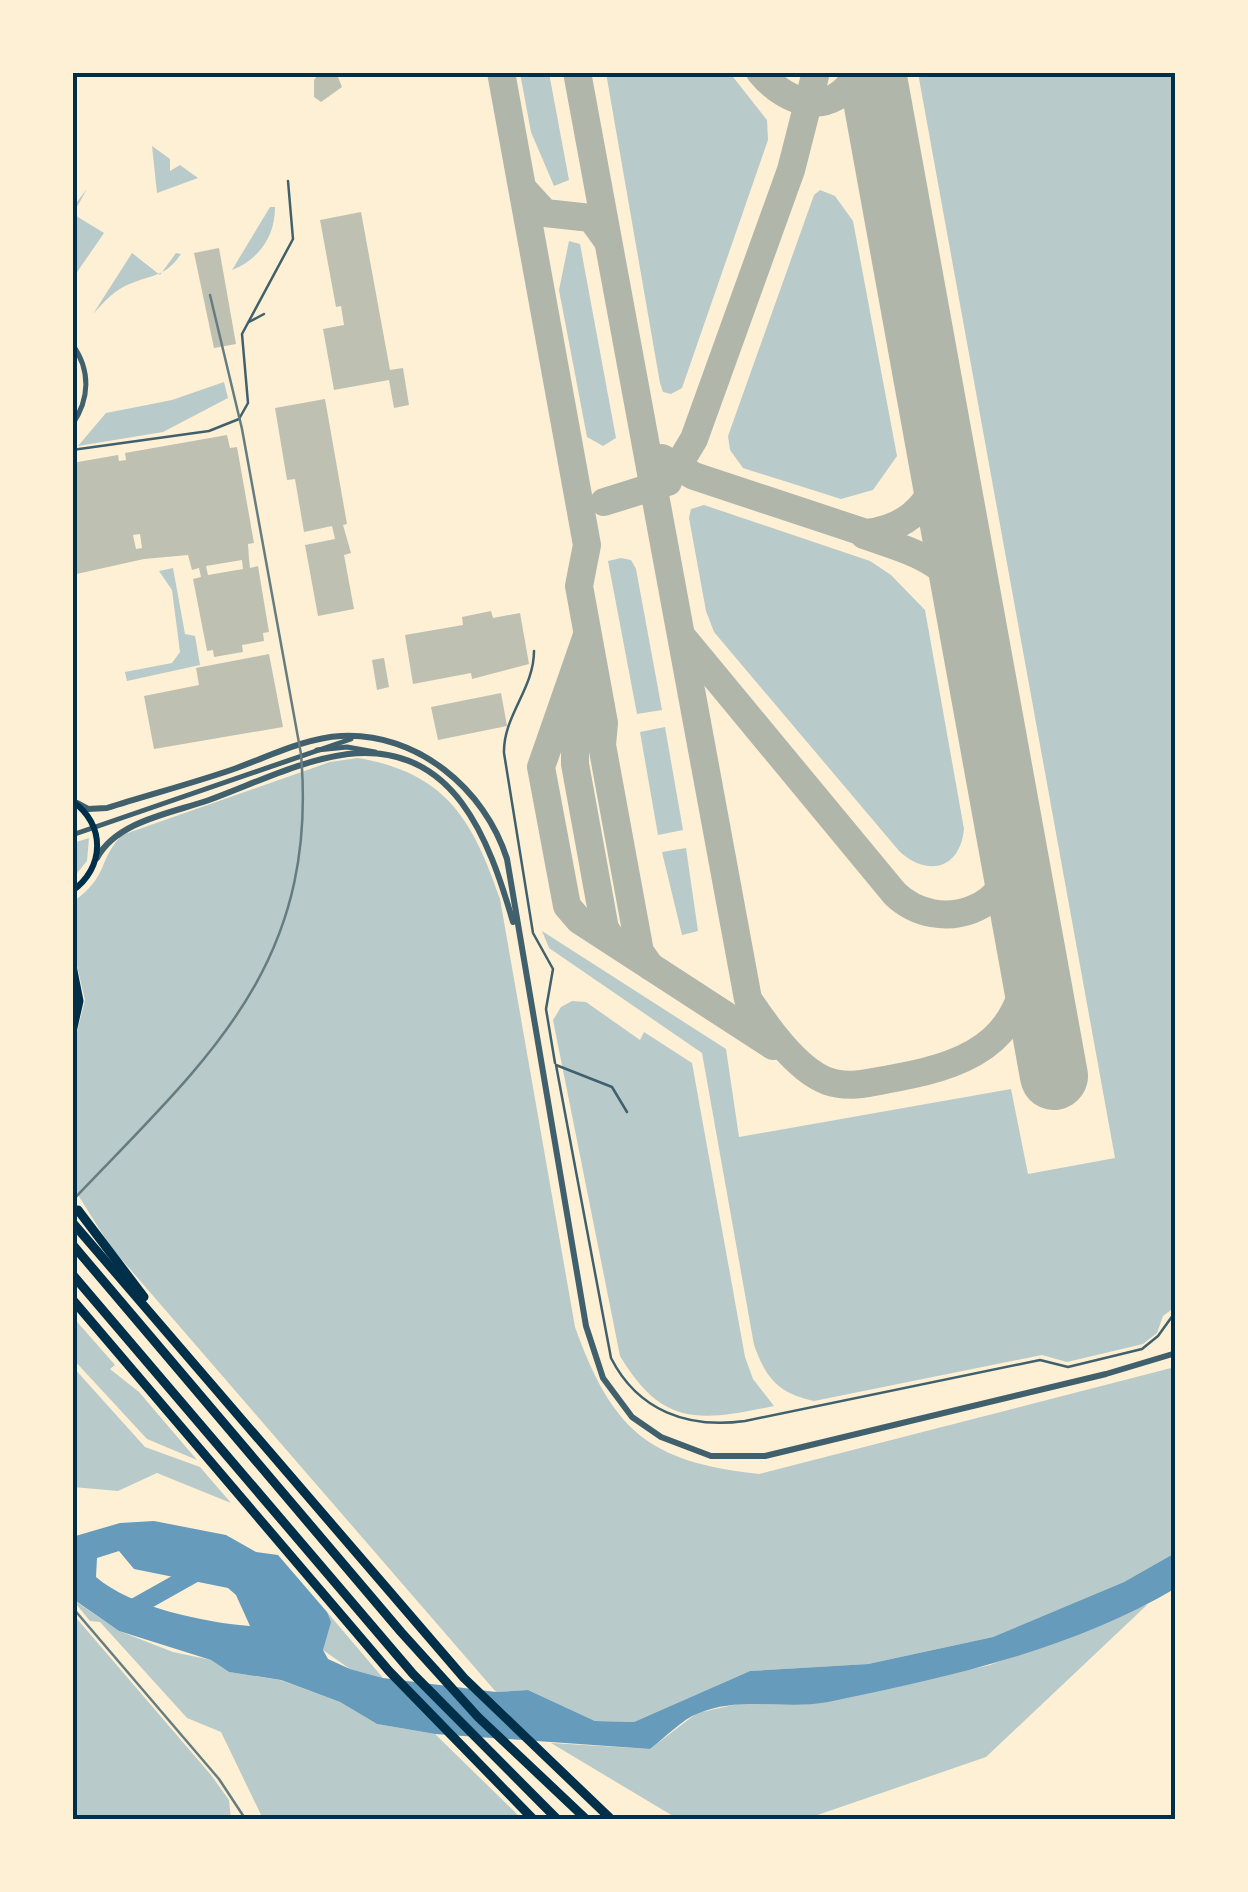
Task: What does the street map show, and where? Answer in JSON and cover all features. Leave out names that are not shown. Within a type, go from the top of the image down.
[{"type":"highway","points":[[73,968],[80,1001],[73,1029]]},
{"type":"highway","points":[[78,1210],[203,1375]]},
{"type":"highway","points":[[72,1222],[464,1678],[612,1820]]},
{"type":"highway","points":[[72,1244],[478,1717],[587,1820]]},
{"type":"highway","points":[[72,1274],[451,1716],[558,1820]]},
{"type":"highway","points":[[72,1303],[428,1714],[534,1820]]},
{"type":"main road","points":[[72,891],[86,879],[96,859],[98,840],[92,821],[74,802]]},
{"type":"street","points":[[72,344],[82,360],[86,387],[72,426]]},
{"type":"street","points":[[74,802],[88,809],[106,808],[323,738],[364,738],[402,747],[433,763],[458,780],[483,807],[507,859],[518,941],[592,1348],[603,1378],[620,1405],[660,1437],[710,1456],[766,1456],[1106,1374],[1176,1353]]},
{"type":"street","points":[[72,836],[304,754],[364,738]]},
{"type":"street","points":[[304,754],[346,747],[385,754],[436,778],[473,816],[490,844],[518,941]]},
{"type":"street","points":[[96,859],[118,833],[326,759],[385,754]]},
{"type":"lane","points":[[72,450],[232,424],[248,403],[242,334],[293,239],[288,181]]},
{"type":"lane","points":[[248,323],[264,314]]},
{"type":"lane","points":[[534,651],[532,676],[507,730],[504,753],[533,933],[554,970],[546,1009],[607,1346],[631,1388],[674,1416],[704,1424],[729,1424],[1040,1360],[1072,1366],[1142,1349],[1158,1336],[1176,1311]]},
{"type":"lane","points":[[556,1065],[612,1087],[627,1112]]},
{"type":"shaded area","points":[[520,73],[549,73],[569,180],[554,186],[531,132]]},
{"type":"shaded area","points":[[606,73],[730,73],[767,120],[768,140],[682,388],[671,394],[663,392],[660,383]]},
{"type":"shaded area","points":[[918,73],[1175,73],[1175,1307],[1163,1316],[1157,1333],[1143,1344],[1067,1362],[1042,1355],[814,1401],[791,1394],[775,1382],[763,1367],[754,1345],[702,1053],[549,948],[542,931],[726,1049],[739,1137],[1011,1089],[1028,1174],[1115,1158]]},
{"type":"shaded area","points":[[152,146],[170,159],[170,171],[180,165],[198,178],[157,193]]},
{"type":"shaded area","points":[[820,190],[835,196],[853,221],[897,456],[873,490],[841,499],[743,468],[730,450],[728,436],[814,195]]},
{"type":"shaded area","points":[[270,207],[275,207],[274,218],[264,246],[232,270]]},
{"type":"shaded area","points":[[73,214],[104,233],[73,278]]},
{"type":"shaded area","points":[[569,241],[580,244],[616,438],[603,446],[587,437],[559,290]]},
{"type":"shaded area","points":[[132,253],[158,274],[120,289],[93,314]]},
{"type":"shaded area","points":[[176,253],[181,254],[170,267],[162,272]]},
{"type":"shaded area","points":[[224,382],[228,398],[163,432],[78,446],[106,413],[172,400]]},
{"type":"shaded area","points":[[704,505],[870,561],[891,575],[925,610],[964,829],[956,853],[949,860],[941,865],[921,865],[900,852],[714,632],[706,611],[689,518],[691,509]]},
{"type":"shaded area","points":[[631,560],[636,569],[662,710],[637,714],[608,561]]},
{"type":"shaded area","points":[[173,568],[185,634],[195,636],[200,665],[127,681],[125,672],[172,663],[180,652],[172,590],[159,571]]},
{"type":"shaded area","points":[[665,727],[683,830],[658,835],[640,732]]},
{"type":"shaded area","points":[[358,758],[414,775],[434,788],[466,824],[490,871],[500,899],[575,1327],[604,1392],[639,1435],[689,1460],[759,1474],[1175,1367],[1175,1553],[1124,1582],[993,1637],[868,1664],[750,1671],[634,1722],[595,1721],[528,1690],[496,1692],[110,1246],[73,1187],[73,1048],[85,1000],[73,949],[73,902],[93,884],[122,835],[330,762]]},
{"type":"shaded area","points":[[89,838],[87,861],[73,878],[73,843]]},
{"type":"shaded area","points":[[686,848],[698,931],[682,935],[662,852]]},
{"type":"shaded area","points":[[572,1001],[586,1002],[640,1040],[644,1032],[692,1063],[745,1357],[753,1379],[774,1406],[725,1415],[686,1414],[652,1396],[620,1356],[553,1020],[561,1007]]},
{"type":"shaded area","points":[[72,1316],[115,1365],[110,1369],[139,1392],[197,1460],[147,1439],[73,1359]]},
{"type":"shaded area","points":[[73,1367],[145,1447],[200,1467],[231,1503],[157,1473],[118,1491],[73,1487]]},
{"type":"shaded area","points":[[72,1599],[119,1631],[173,1652],[211,1660],[229,1672],[280,1680],[340,1702],[377,1724],[435,1734],[522,1819],[263,1819],[221,1732],[187,1718],[100,1622],[90,1621]]},
{"type":"shaded area","points":[[1148,1604],[986,1757],[806,1819],[678,1819],[551,1743],[650,1749],[697,1713],[747,1702],[824,1702],[990,1665]]},
{"type":"shaded area","points":[[327,1612],[383,1678],[350,1669],[323,1650]]},
{"type":"shaded area","points":[[72,1613],[211,1775],[229,1800],[231,1819],[73,1819]]},
{"type":"water","points":[[154,1521],[226,1535],[256,1552],[278,1555],[327,1612],[331,1622],[323,1650],[328,1659],[350,1669],[383,1678],[496,1692],[528,1690],[595,1721],[634,1722],[750,1671],[868,1664],[993,1637],[1124,1582],[1175,1553],[1176,1588],[1094,1629],[962,1672],[828,1702],[715,1708],[686,1720],[650,1749],[435,1734],[377,1724],[340,1702],[281,1680],[229,1672],[211,1660],[119,1631],[73,1599],[72,1537],[120,1523]],"holes":[[[119,1551],[134,1569],[228,1588],[236,1595],[250,1626],[191,1617],[148,1605],[96,1577],[97,1558]]]},
{"type":"building","points":[[320,72],[336,72],[342,87],[321,102],[314,97],[314,80]]},
{"type":"building","points":[[361,212],[390,370],[403,368],[409,405],[394,408],[389,380],[334,390],[323,329],[344,325],[341,306],[336,307],[320,220]]},
{"type":"building","points":[[219,248],[236,344],[214,348],[194,253]]},
{"type":"building","points":[[325,399],[347,524],[343,525],[351,553],[344,555],[354,609],[318,616],[305,545],[335,539],[332,526],[304,532],[295,479],[287,480],[275,408]]},
{"type":"building","points":[[227,435],[230,448],[237,447],[254,543],[248,544],[250,568],[258,566],[269,632],[263,633],[264,641],[242,645],[243,652],[214,657],[213,650],[207,651],[193,579],[201,577],[199,568],[192,570],[188,555],[144,559],[72,575],[72,463],[118,455],[119,461],[126,460],[125,453]],"holes":[[[140,534],[142,548],[136,549],[133,535]],[[242,560],[243,569],[208,575],[206,566]]]},
{"type":"building","points":[[491,611],[493,618],[520,613],[529,664],[472,679],[471,673],[413,684],[405,635],[463,625],[462,617]]},
{"type":"building","points":[[269,654],[283,727],[154,749],[144,696],[199,685],[196,668]]},
{"type":"building","points":[[384,658],[389,687],[377,690],[372,660]]},
{"type":"building","points":[[501,693],[507,726],[438,740],[431,707]]},
{"type":"waterway","points":[[126,1612],[199,1571]]},
{"type":"taxiway","points":[[501,72],[587,545],[579,586],[604,723],[602,745],[640,952],[650,966]]},
{"type":"taxiway","points":[[577,72],[748,999],[783,1046],[815,1075],[844,1084],[895,1078],[951,1064],[993,1039],[1019,1001],[1027,975],[1030,943]]},
{"type":"taxiway","points":[[760,72],[784,93],[810,102],[836,97],[858,72]]},
{"type":"taxiway","points":[[654,487],[676,469],[694,439],[791,170],[816,72]]},
{"type":"taxiway","points":[[524,190],[545,213],[591,218],[607,240]]},
{"type":"taxiway","points":[[662,458],[694,476],[866,533],[898,524],[922,506],[936,479],[940,446]]},
{"type":"taxiway","points":[[604,502],[668,482]]},
{"type":"taxiway","points":[[864,535],[913,553],[941,569],[953,579],[970,610]]},
{"type":"taxiway","points":[[587,635],[541,767],[567,906],[579,920],[773,1046]]},
{"type":"taxiway","points":[[684,639],[895,894],[913,907],[953,914],[972,910],[989,900],[1002,886],[1010,867],[1012,845]]},
{"type":"taxiway","points":[[596,686],[575,747],[575,764],[605,929],[615,943]]},
{"type":"runway","points":[[872,72],[1054,1076]]},
{"type":"railway","points":[[72,1201],[167,1102],[243,1004],[272,952],[292,894],[302,829],[301,754],[242,429],[210,295]]},
{"type":"railway","points":[[72,1607],[219,1779],[246,1820]]}]
